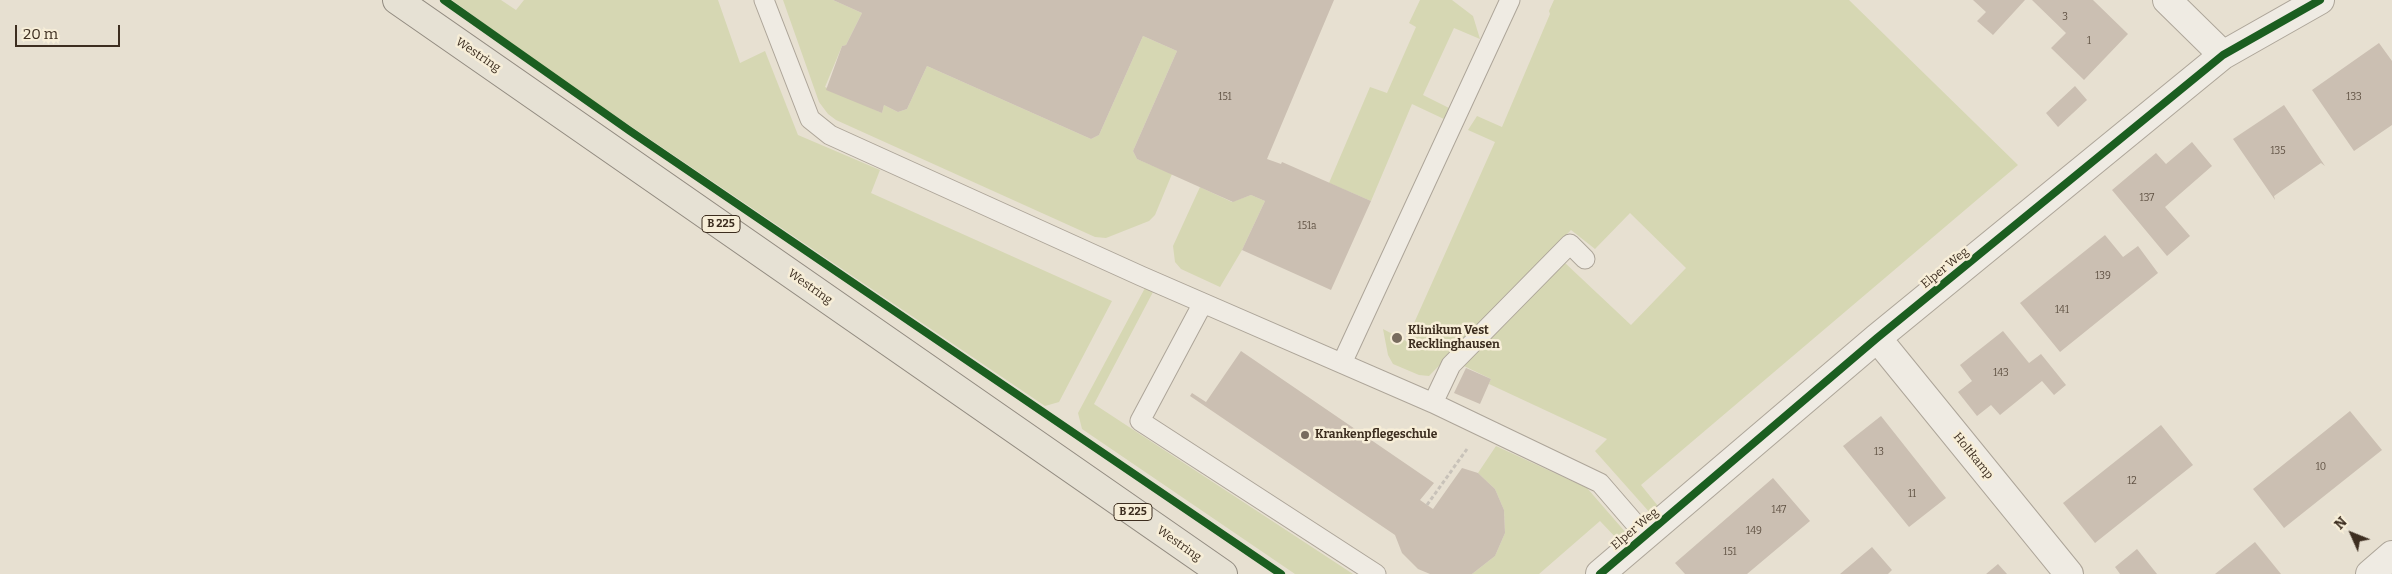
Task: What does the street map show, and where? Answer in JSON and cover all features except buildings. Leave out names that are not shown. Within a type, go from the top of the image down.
[{"type":"main road","name":"Westring","points":[[397,0],[1223,574]]},
{"type":"street","points":[[2167,0],[2223,55]]},
{"type":"street","name":"Elper Weg","points":[[1600,574],[1878,338],[2223,55],[2320,0]]},
{"type":"street","name":"Holtkamp","points":[[1878,338],[2068,574]]},
{"type":"street","points":[[2370,574],[2392,555]]},
{"type":"lane","points":[[764,0],[810,119],[830,135],[1433,403],[1600,483],[1645,535]]},
{"type":"lane","points":[[1342,363],[1510,0]]},
{"type":"lane","points":[[1433,403],[1451,365],[1570,244],[1585,259]]},
{"type":"lane","points":[[1203,302],[1140,421],[1376,574]]},
{"type":"green space","points":[[452,0],[501,0],[516,10],[524,0],[718,0],[740,63],[765,51],[798,135],[880,170],[871,193],[1112,301],[1059,402],[1045,406],[546,69]]},
{"type":"green space","points":[[783,0],[833,0],[862,13],[846,45],[842,46],[825,87],[882,113],[884,105],[898,112],[907,109],[927,66],[1091,139],[1099,135],[1143,36],[1177,51],[1133,151],[1137,159],[1172,174],[1155,215],[1149,221],[1106,238],[1095,237],[836,120],[828,114],[819,102]]},
{"type":"green space","points":[[1420,0],[1452,0],[1473,16],[1480,39],[1454,28],[1423,95],[1449,108],[1444,119],[1412,104],[1371,201],[1329,183],[1370,87],[1387,93],[1416,27],[1409,23]]},
{"type":"green space","points":[[1554,0],[1849,0],[2018,165],[1641,485],[1658,506],[1651,514],[1595,451],[1607,439],[1489,384],[1491,379],[1464,366],[1564,262],[1631,325],[1686,268],[1630,213],[1595,249],[1571,230],[1429,376],[1419,375],[1393,364],[1388,355],[1383,329],[1406,341],[1495,142],[1468,130],[1477,116],[1502,127],[1550,14],[1549,11]]},
{"type":"green space","points":[[1200,187],[1232,202],[1251,195],[1265,201],[1242,250],[1220,287],[1181,269],[1175,262],[1173,246]]},
{"type":"green space","points":[[1145,288],[1153,292],[1094,404],[1353,574],[1295,574],[1082,429],[1078,413]]},
{"type":"green space","points":[[1496,446],[1587,488],[1627,534],[1619,541],[1600,521],[1539,574],[1472,574],[1495,556],[1505,533],[1504,510],[1495,489],[1478,473]]},
{"type":"cycle path","points":[[444,0],[630,131],[1281,574]]},
{"type":"cycle path","points":[[1600,574],[1877,338],[2223,55],[2320,0]]},
{"type":"place","name":"Klinikum Vest Recklinghausen","points":[[1397,338]]},
{"type":"place","name":"Krankenpflegeschule","points":[[1305,435]]}]
